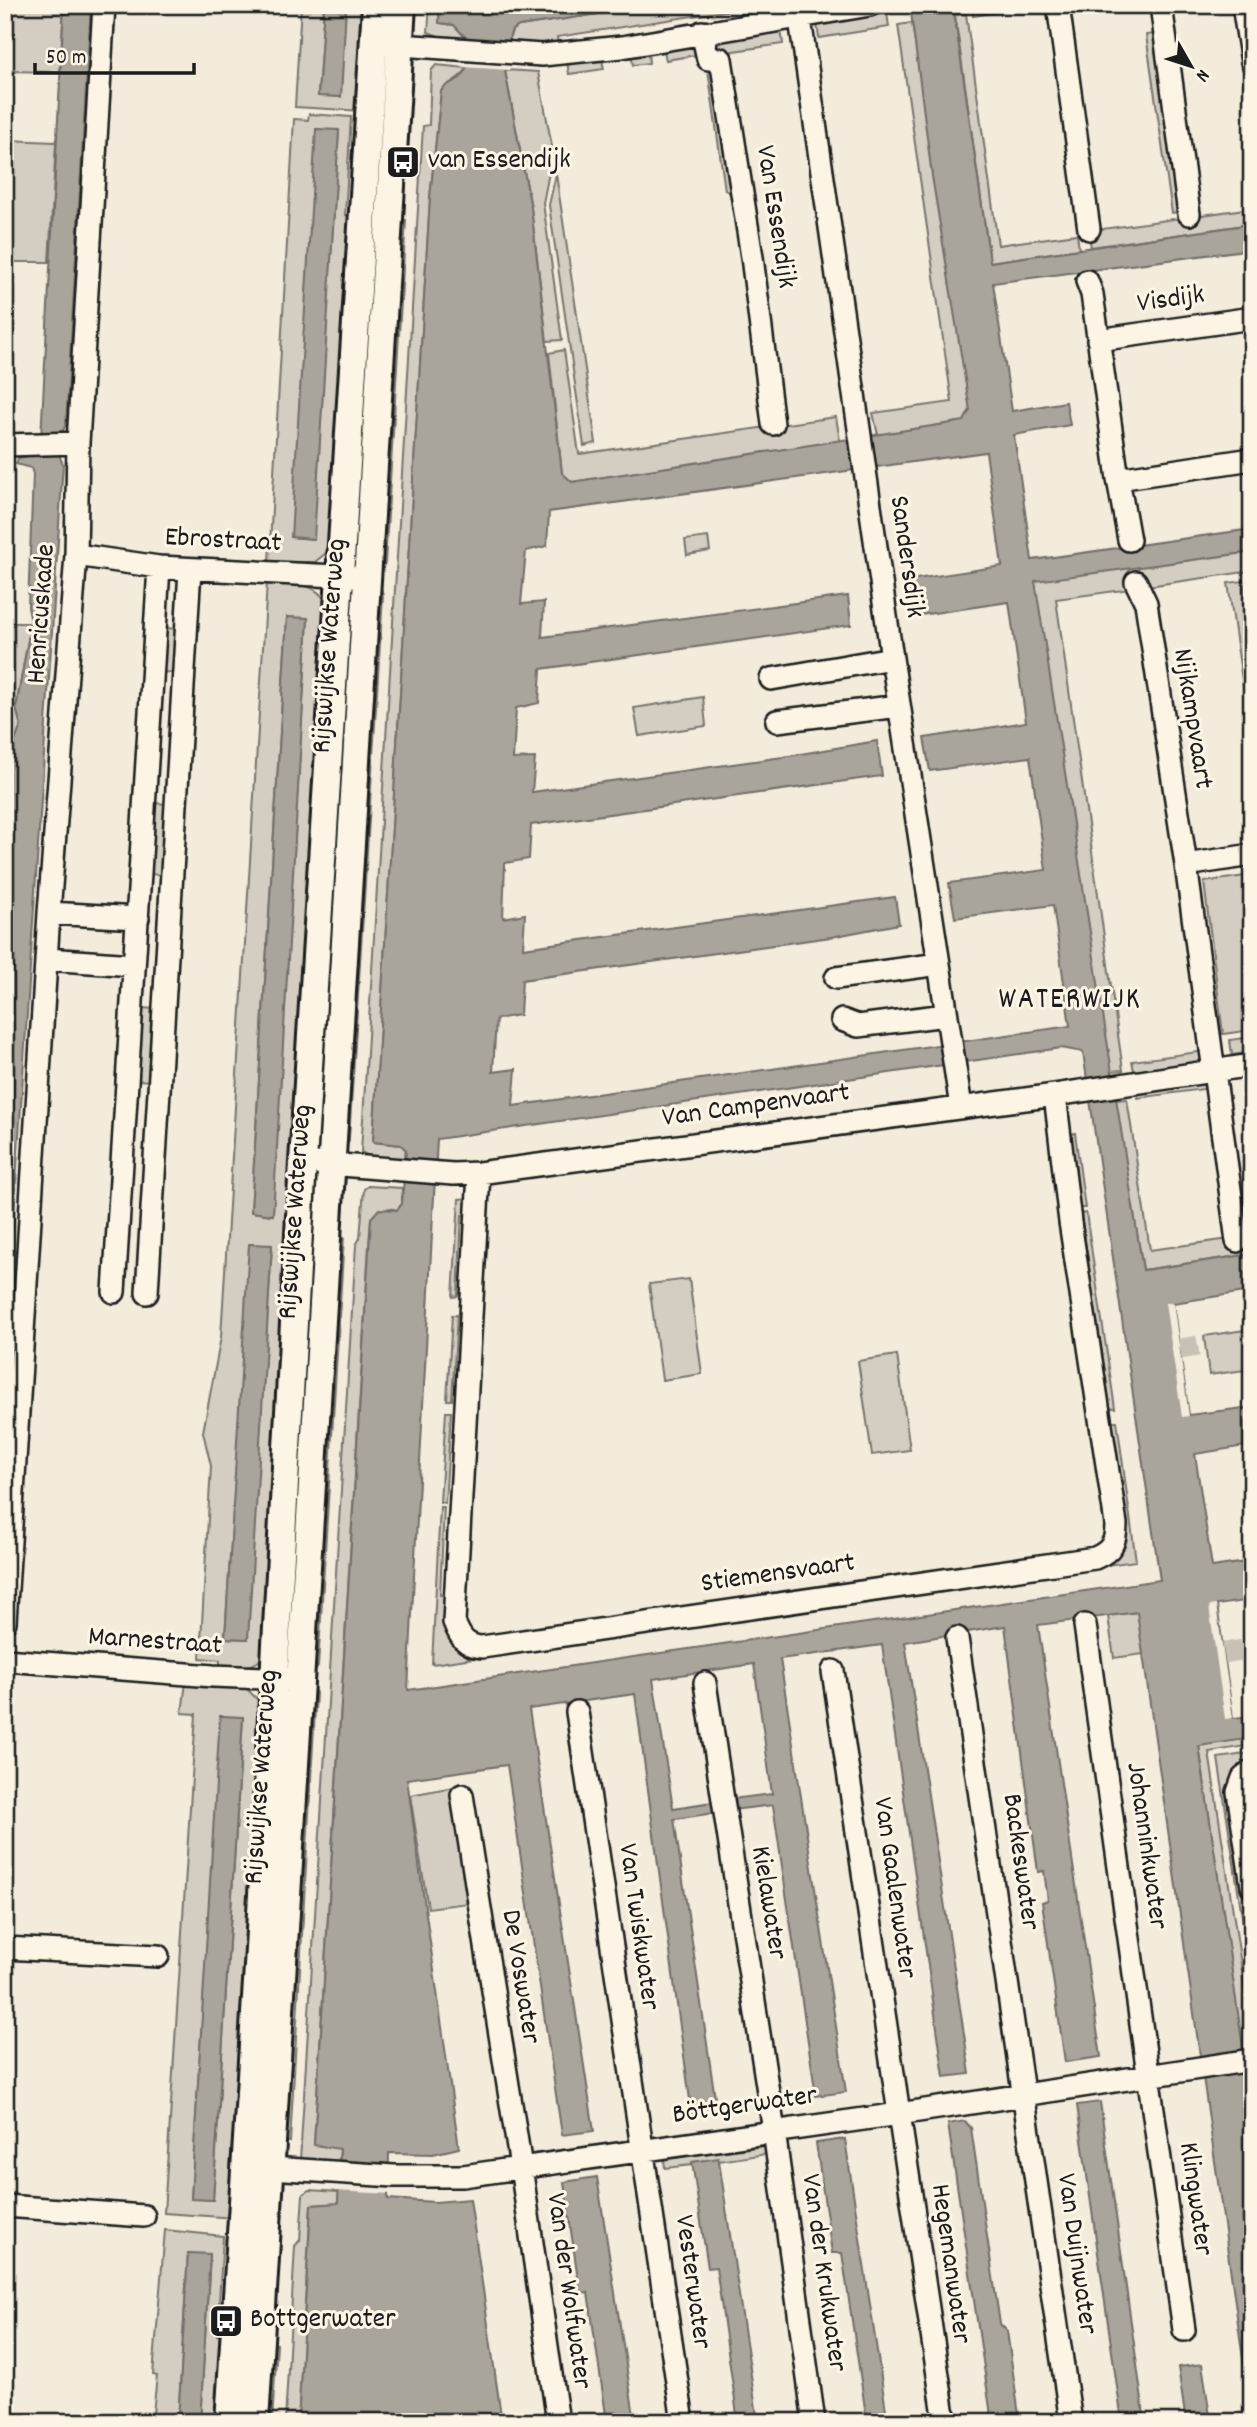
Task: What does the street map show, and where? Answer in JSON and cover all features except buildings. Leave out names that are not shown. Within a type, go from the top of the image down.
[{"type":"main road","name":"Rijswijkse Waterweg","points":[[229,2422],[258,1966],[303,1163],[376,5]]},
{"type":"main road","name":"Rijswijkse Waterweg","points":[[255,2422],[402,5]]},
{"type":"street","name":"Henricuskade","points":[[5,1622],[46,959],[76,555],[69,444],[104,5]]},
{"type":"street","points":[[373,43],[526,54],[563,54],[622,47],[799,10],[870,5]]},
{"type":"street","points":[[1058,5],[1089,229]]},
{"type":"street","points":[[1161,5],[1189,214]]},
{"type":"street","points":[[1243,5],[1252,62]]},
{"type":"street","name":"Sandersdijk","points":[[799,10],[899,706],[961,1107]]},
{"type":"street","name":"Van Essendijk","points":[[702,32],[708,59],[721,59],[752,257],[773,424]]},
{"type":"street","points":[[1087,281],[1092,294],[1129,541]]},
{"type":"street","name":"Visdijk","points":[[1098,340],[1252,318]]},
{"type":"street","points":[[5,445],[69,444]]},
{"type":"street","points":[[1118,479],[1252,459]]},
{"type":"street","name":"Ebrostraat","points":[[76,555],[159,567],[367,578]]},
{"type":"street","points":[[114,1292],[159,567]]},
{"type":"street","points":[[147,1293],[190,569]]},
{"type":"street","name":"Nijkampvaart","points":[[1136,582],[1146,603],[1214,1071]]},
{"type":"street","points":[[771,679],[892,658]]},
{"type":"street","points":[[777,721],[899,706]]},
{"type":"street","points":[[1186,865],[1252,855]]},
{"type":"street","points":[[49,914],[138,918]]},
{"type":"street","points":[[135,941],[167,943]]},
{"type":"street","points":[[46,959],[134,965]]},
{"type":"street","points":[[836,978],[939,964]]},
{"type":"street","points":[[842,1020],[858,1026],[948,1024]]},
{"type":"street","name":"Van Campenvaart","points":[[303,1163],[468,1173],[1055,1095],[1252,1065]]},
{"type":"street","points":[[1214,1071],[1237,1241]]},
{"type":"street","name":"Stiemensvaart","points":[[468,1173],[454,1622],[459,1636],[467,1644],[482,1647],[1096,1558],[1112,1548],[1116,1524],[1070,1222],[1055,1095]]},
{"type":"street","points":[[119,1223],[151,1224]]},
{"type":"street","name":"Johanninkwater","points":[[1085,1625],[1149,2076]]},
{"type":"street","name":"Backeswater","points":[[957,1638],[1025,2095]]},
{"type":"street","name":"Marnestraat","points":[[5,1660],[301,1680]]},
{"type":"street","name":"Van Gaalenwater","points":[[833,1671],[899,2114]]},
{"type":"street","name":"Kielawater","points":[[705,1683],[774,2132]]},
{"type":"street","name":"Van Twiskwater","points":[[577,1712],[643,2150]]},
{"type":"street","points":[[1252,1772],[1242,1778],[1238,1792],[1252,1886]]},
{"type":"street","name":"De Voswater","points":[[462,1795],[521,2168]]},
{"type":"street","points":[[5,1948],[158,1956]]},
{"type":"street","name":"Böttgerwater","points":[[244,2166],[394,2176],[453,2177],[899,2114],[1252,2060]]},
{"type":"street","name":"Klingwater","points":[[1149,2076],[1184,2330]]},
{"type":"street","name":"Van Duijnwater","points":[[1025,2095],[1071,2422]]},
{"type":"street","name":"Hegemanwater","points":[[899,2114],[945,2422]]},
{"type":"street","name":"Van der Krukwater","points":[[774,2132],[814,2422]]},
{"type":"street","name":"Vesterwater","points":[[643,2150],[683,2422]]},
{"type":"street","name":"Van der Wolfwater","points":[[521,2168],[558,2422]]},
{"type":"street","points":[[5,2206],[144,2216]]},
{"type":"shaded area","points":[[5,5],[64,5],[60,72],[5,71]]},
{"type":"shaded area","points":[[64,5],[91,5],[66,425],[58,444],[63,464],[5,1350],[5,867],[9,756],[21,726],[16,708],[31,623],[28,607],[33,474],[31,468],[16,464],[18,458],[39,454],[41,438]]},
{"type":"shaded area","points":[[301,5],[324,5],[318,95],[340,97],[346,5],[369,5],[363,111],[295,107]]},
{"type":"shaded area","points":[[324,5],[346,5],[341,97],[318,96]]},
{"type":"shaded area","points":[[430,5],[440,5],[439,23],[454,25],[467,39],[444,38],[428,32]]},
{"type":"shaded area","points":[[440,5],[658,5],[519,26],[512,30],[510,35],[505,71],[531,208],[562,473],[572,482],[964,421],[970,410],[932,176],[910,5],[953,5],[990,262],[1252,224],[1252,249],[993,283],[1012,411],[1066,402],[1070,425],[1014,435],[1032,560],[1252,529],[1252,552],[1035,581],[1143,1270],[1252,1254],[1252,1291],[1173,1303],[1189,1415],[1252,1407],[1252,1445],[1195,1454],[1212,1567],[1252,1561],[1252,1600],[1217,1605],[1233,1718],[1252,1716],[1252,1738],[1199,1746],[1252,2109],[1252,2422],[1137,1612],[1038,1625],[1101,2057],[1065,2062],[1042,1902],[1048,1900],[1044,1871],[1038,1872],[1005,1626],[905,1642],[970,2074],[944,2077],[882,1645],[780,1659],[846,2092],[816,2096],[773,1805],[733,1810],[731,1799],[772,1794],[754,1664],[653,1679],[673,1808],[713,1802],[715,1813],[674,1819],[717,2112],[692,2115],[635,1694],[529,1709],[594,2131],[562,2135],[507,1765],[407,1779],[459,2148],[433,2154],[389,2153],[388,2199],[435,2202],[470,2199],[502,2422],[298,2422],[311,2205],[338,2203],[340,2149],[314,2145],[371,1218],[379,1209],[397,1210],[402,1204],[406,1150],[401,1145],[373,1142],[430,198],[441,91],[460,78],[466,70],[468,60],[467,39],[454,25],[439,23]],"holes":[[[986,452],[1002,566],[909,580],[913,616],[1009,602],[1026,722],[924,738],[930,771],[1030,757],[1046,870],[949,883],[955,918],[1053,905],[1070,1026],[513,1106],[516,1069],[493,1072],[496,1019],[520,1015],[522,980],[831,937],[899,924],[895,897],[523,948],[525,914],[503,918],[505,863],[529,859],[531,825],[882,776],[877,741],[532,792],[535,758],[513,759],[516,708],[539,703],[541,669],[851,625],[848,596],[542,637],[544,602],[521,604],[526,551],[547,546],[549,512]],[[1061,1048],[1083,1052],[1160,1580],[408,1690],[437,1139]]]},
{"type":"shaded area","points":[[658,5],[764,5],[557,37],[558,43],[546,45],[509,41],[512,30],[519,26]]},
{"type":"shaded area","points":[[972,5],[977,5],[978,8],[995,5],[1042,5],[973,16]]},
{"type":"shaded area","points":[[887,13],[889,27],[819,38],[817,24]]},
{"type":"shaded area","points":[[966,14],[998,245],[1077,234],[1079,249],[990,262],[955,15]]},
{"type":"shaded area","points":[[912,23],[970,410],[964,422],[878,435],[873,413],[952,402],[898,25]]},
{"type":"shaded area","points":[[781,30],[783,44],[712,54],[710,41]]},
{"type":"shaded area","points":[[1161,33],[1187,211],[1172,213],[1146,35]]},
{"type":"shaded area","points":[[701,42],[702,54],[666,60],[664,51],[648,53],[649,63],[633,65],[631,53]]},
{"type":"shaded area","points":[[601,55],[604,69],[569,74],[567,61]]},
{"type":"shaded area","points":[[436,65],[467,68],[441,91],[430,198],[373,1142],[401,1145],[406,1149],[404,1161],[373,1158],[361,1152],[423,126],[429,125],[431,71]]},
{"type":"shaded area","points":[[720,68],[739,199],[725,190],[708,70]]},
{"type":"shaded area","points":[[505,70],[538,72],[553,152],[543,203],[562,340],[547,341],[531,208]]},
{"type":"shaded area","points":[[309,114],[351,117],[345,215],[356,216],[331,549],[315,562],[269,562],[294,119],[308,120]],"holes":[[[317,129],[339,131],[313,539],[292,537]]]},
{"type":"shaded area","points":[[316,129],[339,130],[314,539],[291,537]]},
{"type":"shaded area","points":[[5,140],[56,142],[49,262],[5,262]]},
{"type":"shaded area","points":[[556,174],[596,443],[584,446],[549,205]]},
{"type":"shaded area","points":[[1252,208],[1252,224],[1091,247],[1088,231]]},
{"type":"shaded area","points":[[394,219],[406,220],[385,563],[381,571]]},
{"type":"shaded area","points":[[564,350],[579,454],[836,417],[840,441],[572,482],[562,473],[549,353]]},
{"type":"shaded area","points":[[708,537],[710,551],[687,555],[685,540]]},
{"type":"shaded area","points":[[1252,552],[1252,571],[1141,587],[1138,566]]},
{"type":"shaded area","points":[[1129,567],[1131,589],[1056,599],[1123,1070],[1110,1071],[1034,580]]},
{"type":"shaded area","points":[[1243,581],[1252,647],[1252,749],[1228,583]]},
{"type":"shaded area","points":[[267,582],[293,583],[315,590],[327,603],[265,1655],[255,1663],[239,1667],[220,1666],[220,1660],[200,1658],[211,1466],[203,1432],[221,1337]],"holes":[[[287,617],[308,619],[272,1215],[251,1212]],[[250,1244],[272,1246],[247,1639],[225,1638]]]},
{"type":"shaded area","points":[[377,584],[383,596],[349,1139],[343,1129]]},
{"type":"shaded area","points":[[287,617],[308,618],[273,1215],[251,1212]]},
{"type":"shaded area","points":[[5,623],[31,623],[16,708],[21,726],[9,756],[5,867]]},
{"type":"shaded area","points":[[163,628],[181,629],[177,673],[160,672]]},
{"type":"shaded area","points":[[703,697],[706,726],[639,736],[634,708]]},
{"type":"shaded area","points":[[152,803],[169,804],[165,875],[148,874]]},
{"type":"shaded area","points":[[1252,875],[1252,1030],[1223,1034],[1204,882]]},
{"type":"shaded area","points":[[140,1008],[157,1009],[152,1081],[136,1080]]},
{"type":"shaded area","points":[[1252,1037],[1252,1052],[1232,1055],[1230,1040]]},
{"type":"shaded area","points":[[1205,1051],[1206,1057],[1200,1062],[1134,1071],[1132,1061]]},
{"type":"shaded area","points":[[1210,1078],[1211,1088],[1138,1098],[1136,1087]]},
{"type":"shaded area","points":[[1127,1099],[1150,1250],[1252,1236],[1252,1254],[1143,1270],[1115,1100]]},
{"type":"shaded area","points":[[1075,1133],[1085,1208],[1080,1208],[1070,1135]]},
{"type":"shaded area","points":[[368,1186],[402,1188],[402,1204],[397,1210],[389,1208],[371,1218],[369,1245],[314,2144],[340,2148],[339,2163],[300,2161],[356,1245],[360,1238],[364,1189]]},
{"type":"shaded area","points":[[471,1198],[469,1215],[462,1215],[458,1296],[453,1297],[459,1199]]},
{"type":"shaded area","points":[[1086,1213],[1115,1408],[1110,1408],[1081,1214]]},
{"type":"shaded area","points":[[332,1236],[344,1237],[318,1667],[313,1674]]},
{"type":"shaded area","points":[[249,1244],[272,1245],[248,1639],[225,1638]]},
{"type":"shaded area","points":[[689,1279],[702,1374],[662,1380],[649,1284]]},
{"type":"shaded area","points":[[452,1315],[457,1315],[452,1400],[447,1400]]},
{"type":"shaded area","points":[[1252,1329],[1252,1369],[1209,1375],[1204,1336]]},
{"type":"shaded area","points":[[897,1355],[910,1450],[872,1455],[858,1361]]},
{"type":"shaded area","points":[[446,1412],[451,1412],[445,1503],[440,1502]]},
{"type":"shaded area","points":[[1112,1421],[1117,1421],[1136,1561],[1085,1568],[1103,1560],[1124,1507]]},
{"type":"shaded area","points":[[440,1507],[444,1507],[440,1595],[448,1594],[446,1624],[455,1643],[462,1649],[707,1624],[432,1664]]},
{"type":"shaded area","points":[[1138,1612],[1144,1654],[1114,1658],[1108,1616]]},
{"type":"shaded area","points":[[186,1682],[245,1687],[259,1701],[262,1711],[236,2218],[164,2213],[196,1714],[182,1713]],"holes":[[[221,1716],[243,1718],[213,2200],[191,2198]]]},
{"type":"shaded area","points":[[311,1684],[316,1693],[290,2142],[285,2141]]},
{"type":"shaded area","points":[[220,1716],[243,1717],[213,2200],[191,2199]]},
{"type":"shaded area","points":[[1252,1738],[1252,1745],[1209,1752],[1252,2038],[1252,2050],[1243,2051],[1199,1745]]},
{"type":"shaded area","points":[[1252,1753],[1252,1763],[1230,1787],[1252,1941],[1252,1982],[1218,1758]]},
{"type":"shaded area","points":[[454,1787],[469,1903],[428,1908],[410,1795]]},
{"type":"shaded area","points":[[1100,2102],[1145,2422],[1122,2422],[1077,2105]]},
{"type":"shaded area","points":[[965,2121],[971,2128],[1000,2324],[1007,2331],[1020,2422],[992,2422],[948,2124]]},
{"type":"shaded area","points":[[845,2139],[887,2417],[895,2422],[867,2422],[842,2253],[832,2253],[816,2143]]},
{"type":"shaded area","points":[[765,2146],[767,2154],[692,2162],[692,2165],[665,2168],[664,2159]]},
{"type":"shaded area","points":[[718,2158],[758,2422],[738,2422],[716,2267],[708,2268],[692,2162]]},
{"type":"shaded area","points":[[597,2177],[635,2422],[607,2422],[588,2292],[580,2293],[564,2182]]},
{"type":"shaded area","points":[[309,2190],[339,2192],[338,2204],[311,2205],[298,2422],[285,2422],[295,2246],[300,2240],[303,2194]]},
{"type":"shaded area","points":[[165,2230],[223,2236],[217,2335],[229,2336],[224,2422],[200,2422],[210,2255],[188,2253],[178,2422],[152,2422],[157,2376],[153,2375]]},
{"type":"shaded area","points":[[188,2253],[210,2254],[200,2422],[178,2422]]},
{"type":"shaded area","points":[[265,2343],[277,2344],[272,2422],[260,2422]]},
{"type":"shaded area","points":[[1202,2364],[1211,2422],[1186,2422],[1178,2367]]},
{"type":"pier","points":[[463,39],[513,42],[509,70],[463,67]]},
{"type":"pier","points":[[1173,1302],[1189,1416],[1182,1417],[1165,1303]]},
{"type":"pier","points":[[1216,1605],[1233,1718],[1225,1719],[1209,1606]]},
{"type":"pier","points":[[336,2163],[392,2166],[392,2194],[335,2191]]},
{"type":"tunnel","points":[[1180,1349],[1198,1346]]},
{"type":"tunnel","points":[[1224,1653],[1242,1650]]},
{"type":"place","name":"van Essendijk","points":[[403,162]]},
{"type":"place","name":"Bottgerwater","points":[[226,2321]]},
{"type":"district","name":"WATERWIJK","points":[[1070,1001]]}]
